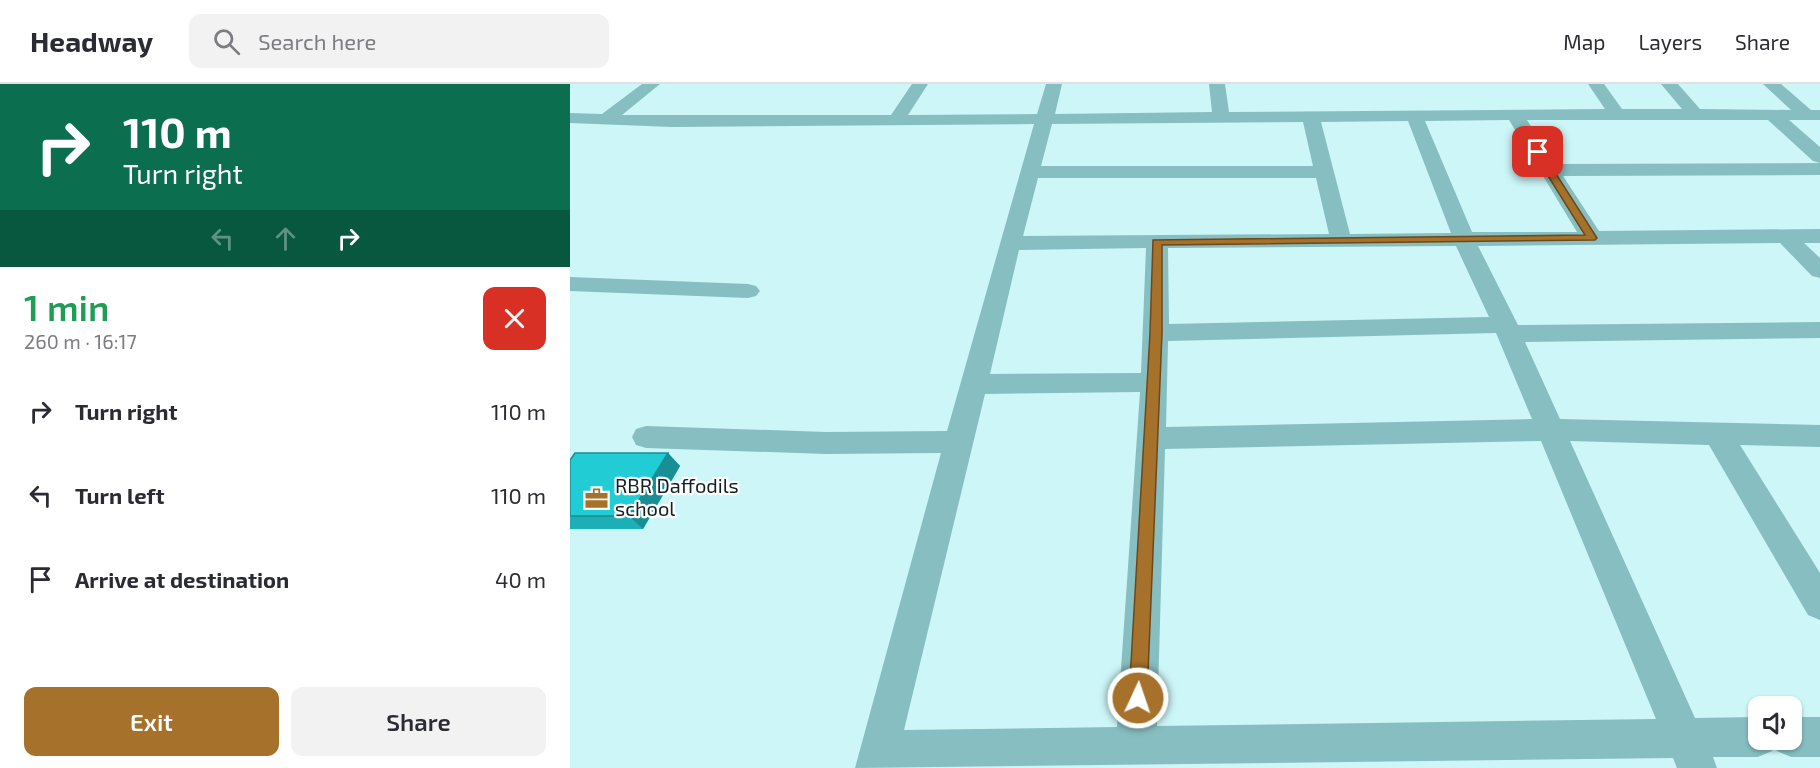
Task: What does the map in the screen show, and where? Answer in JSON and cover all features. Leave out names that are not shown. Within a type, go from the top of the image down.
[{"type":"street","points":[[606,119],[652,84]]},
{"type":"street","points":[[897,120],[920,84]]},
{"type":"street","points":[[1054,84],[958,442],[878,759],[1136,746],[1691,753],[1748,739]]},
{"type":"street","points":[[1216,84],[1221,118]]},
{"type":"street","points":[[1596,84],[1617,114]]},
{"type":"street","points":[[1669,84],[1696,115]]},
{"type":"street","points":[[1771,84],[1814,115]]},
{"type":"street","points":[[570,134],[578,119],[1044,120],[1617,114],[1814,115]]},
{"type":"street","points":[[1515,115],[1592,238]]},
{"type":"street","points":[[1773,115],[1820,157]]},
{"type":"street","points":[[1414,116],[1464,239],[1507,330],[1691,753]]},
{"type":"street","points":[[1311,117],[1341,240]]},
{"type":"street","points":[[1550,170],[1820,169]]},
{"type":"street","points":[[1030,172],[1325,172]]},
{"type":"street","points":[[1785,236],[1820,271]]},
{"type":"street","points":[[1010,243],[1820,236]]},
{"type":"street","points":[[1136,746],[1156,333],[1157,242]]},
{"type":"street","points":[[570,284],[748,291]]},
{"type":"street","points":[[1156,333],[1820,330]]},
{"type":"street","points":[[975,384],[1152,382]]},
{"type":"street","points":[[1150,438],[1550,430],[1820,436]]},
{"type":"street","points":[[1718,434],[1820,604]]},
{"type":"street","points":[[646,437],[826,443],[958,442]]},
{"type":"street","points":[[1802,737],[1820,736]]},
{"type":"building","points":[[575,453],[668,453],[629,516],[570,516],[570,460]]},
{"type":"place","name":"RBR Daffodils school","points":[[597,498]]},
{"type":"route","points":[[1138,698],[1156,333],[1157,242],[1592,238],[1538,152]]}]
